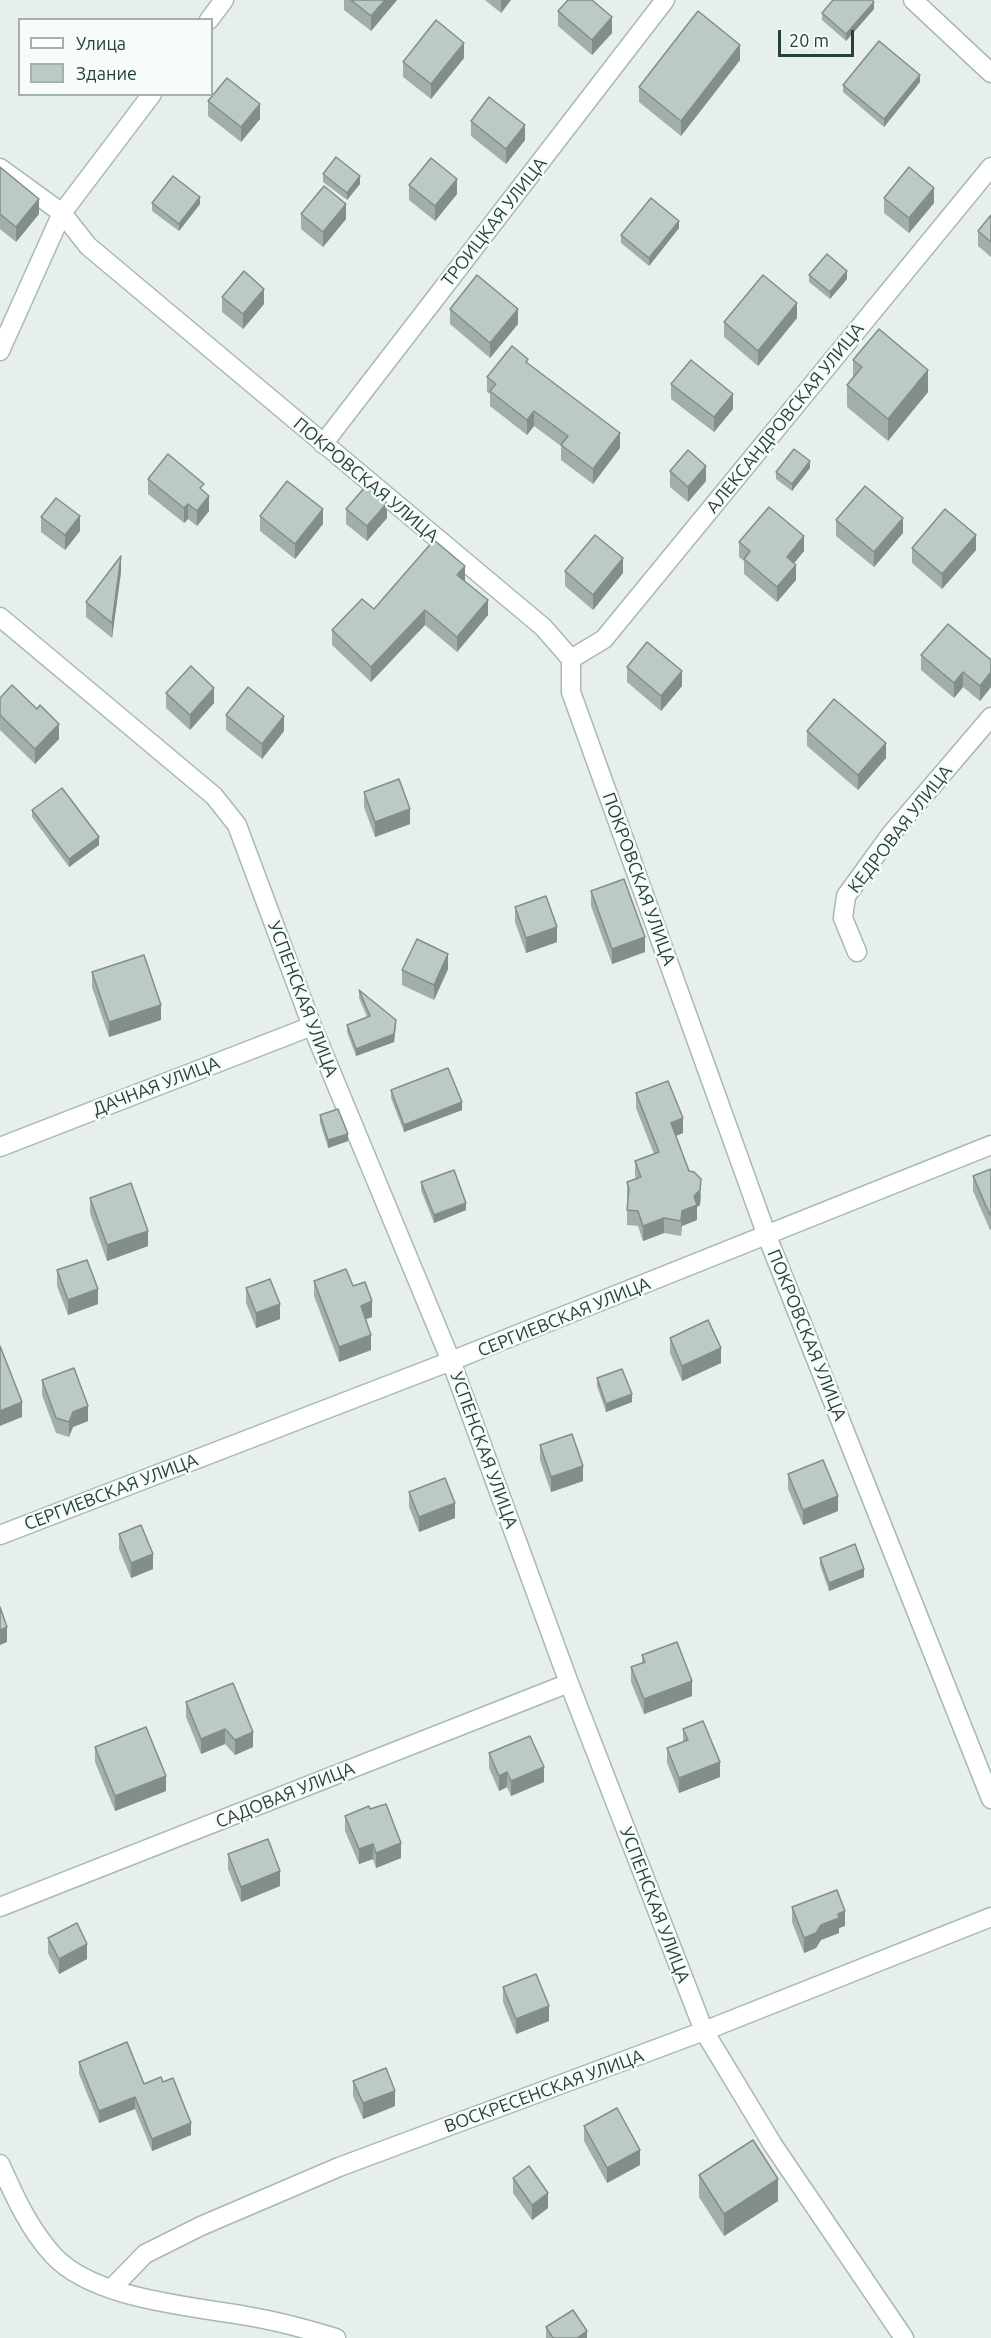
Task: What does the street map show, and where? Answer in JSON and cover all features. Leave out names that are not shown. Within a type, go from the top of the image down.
[{"type":"street","points":[[211,18],[224,0]]},
{"type":"street","name":"ТРОИЦКАЯ УЛИЦА","points":[[323,444],[665,0]]},
{"type":"street","points":[[913,0],[991,73]]},
{"type":"street","points":[[0,351],[62,213],[150,96]]},
{"type":"street","name":"АЛЕКСАНДРОВСКАЯ УЛИЦА","points":[[571,659],[604,639],[991,167]]},
{"type":"street","name":"ПОКРОВСКАЯ УЛИЦА","points":[[0,168],[62,213],[88,246],[543,627],[571,659],[571,692],[767,1236],[991,1799]]},
{"type":"street","name":"УСПЕНСКАЯ УЛИЦА","points":[[0,617],[214,796],[237,825],[312,1026],[451,1361],[569,1683],[704,2031],[773,2145],[904,2338]]},
{"type":"street","name":"КЕДРОВАЯ УЛИЦА","points":[[857,952],[843,918],[846,896],[891,834],[991,717]]},
{"type":"street","name":"ДАЧНАЯ УЛИЦА","points":[[0,1147],[312,1026]]},
{"type":"street","name":"СЕРГИЕВСКАЯ УЛИЦА","points":[[0,1535],[451,1361],[767,1236],[991,1144]]},
{"type":"street","name":"САДОВАЯ УЛИЦА","points":[[0,1907],[569,1683]]},
{"type":"street","name":"ВОСКРЕСЕНСКАЯ УЛИЦА","points":[[111,2289],[145,2254],[201,2226],[339,2167],[704,2031],[991,1917]]},
{"type":"street","points":[[0,2164],[37,2236],[54,2256],[72,2271],[111,2289],[260,2319],[336,2338]]},
{"type":"building","points":[[351,0],[385,0],[371,16]]},
{"type":"building","points":[[568,0],[592,0],[612,17],[592,40],[558,11]]},
{"type":"building","points":[[833,0],[872,0],[874,2],[846,34],[822,13]]},
{"type":"building","points":[[698,11],[740,45],[681,121],[639,87]]},
{"type":"building","points":[[436,20],[464,43],[431,84],[403,62]]},
{"type":"building","points":[[879,41],[920,75],[884,119],[843,85]]},
{"type":"building","points":[[227,78],[260,104],[241,127],[208,101]]},
{"type":"building","points":[[489,97],[525,125],[506,149],[471,121]]},
{"type":"building","points":[[336,157],[360,176],[347,193],[323,174]]},
{"type":"building","points":[[431,158],[457,179],[435,206],[409,185]]},
{"type":"building","points":[[0,167],[39,199],[16,227],[0,214]]},
{"type":"building","points":[[909,167],[934,188],[909,218],[884,198]]},
{"type":"building","points":[[173,176],[200,197],[179,224],[152,203]]},
{"type":"building","points":[[324,186],[346,204],[323,232],[301,214]]},
{"type":"building","points":[[651,198],[679,221],[649,258],[621,235]]},
{"type":"building","points":[[991,215],[991,242],[978,231]]},
{"type":"building","points":[[827,254],[847,271],[830,292],[809,275]]},
{"type":"building","points":[[244,271],[264,289],[243,314],[222,297]]},
{"type":"building","points":[[477,275],[518,309],[490,343],[450,309]]},
{"type":"building","points":[[763,275],[797,303],[758,351],[724,322]]},
{"type":"building","points":[[879,329],[928,370],[888,419],[847,385],[862,367],[853,360]]},
{"type":"building","points":[[512,346],[528,359],[526,362],[620,433],[593,469],[561,445],[568,436],[534,411],[527,420],[490,391],[496,384],[487,377]]},
{"type":"building","points":[[691,360],[733,394],[714,417],[671,384]]},
{"type":"building","points":[[794,449],[810,461],[792,484],[776,472]]},
{"type":"building","points":[[688,450],[706,466],[688,487],[670,471]]},
{"type":"building","points":[[168,454],[204,484],[200,488],[209,496],[197,511],[188,504],[184,508],[148,479]]},
{"type":"building","points":[[287,481],[323,509],[295,544],[260,516]]},
{"type":"building","points":[[366,486],[387,503],[367,526],[346,509]]},
{"type":"building","points":[[865,486],[903,518],[874,552],[836,520]]},
{"type":"building","points":[[56,498],[80,516],[65,535],[41,517]]},
{"type":"building","points":[[769,507],[804,536],[787,557],[796,565],[777,587],[744,559],[750,551],[739,542]]},
{"type":"building","points":[[945,509],[976,535],[942,574],[912,548]]},
{"type":"building","points":[[595,535],[623,558],[593,595],[565,571]]},
{"type":"building","points":[[434,540],[465,566],[457,575],[488,600],[457,637],[425,610],[371,667],[332,630],[362,599],[374,609]]},
{"type":"building","points":[[121,556],[112,623],[86,602]]},
{"type":"building","points":[[948,624],[991,660],[991,672],[980,686],[963,672],[954,683],[921,655]]},
{"type":"building","points":[[647,642],[682,671],[661,696],[627,667]]},
{"type":"building","points":[[191,666],[214,688],[190,715],[166,693]]},
{"type":"building","points":[[12,685],[37,709],[40,705],[59,724],[35,749],[0,715],[0,698]]},
{"type":"building","points":[[248,687],[284,716],[262,744],[226,715]]},
{"type":"building","points":[[834,699],[886,743],[858,775],[807,731]]},
{"type":"building","points":[[399,779],[410,809],[375,822],[364,792]]},
{"type":"building","points":[[62,788],[99,837],[69,859],[32,810]]},
{"type":"building","points":[[624,879],[645,937],[612,949],[591,891]]},
{"type":"building","points":[[546,896],[557,927],[526,938],[515,907]]},
{"type":"building","points":[[417,939],[448,954],[434,985],[402,970]]},
{"type":"building","points":[[144,955],[161,1005],[109,1022],[92,972]]},
{"type":"building","points":[[359,990],[396,1020],[394,1034],[356,1049],[347,1025],[370,1016]]},
{"type":"building","points":[[448,1068],[462,1102],[404,1125],[391,1090]]},
{"type":"building","points":[[668,1081],[683,1118],[671,1123],[689,1171],[694,1172],[701,1179],[700,1190],[694,1196],[697,1205],[682,1211],[681,1221],[664,1218],[643,1226],[638,1211],[627,1210],[629,1189],[627,1182],[641,1177],[635,1161],[659,1152],[636,1093]]},
{"type":"building","points":[[338,1109],[348,1134],[328,1140],[320,1115]]},
{"type":"building","points":[[991,1169],[991,1214],[990,1215],[973,1176]]},
{"type":"building","points":[[454,1170],[466,1203],[434,1215],[421,1182]]},
{"type":"building","points":[[131,1183],[148,1231],[107,1245],[90,1198]]},
{"type":"building","points":[[87,1260],[98,1289],[68,1300],[57,1270]]},
{"type":"building","points":[[346,1269],[353,1286],[365,1282],[372,1301],[361,1306],[371,1335],[339,1347],[314,1281]]},
{"type":"building","points":[[270,1279],[280,1304],[256,1313],[246,1288]]},
{"type":"building","points":[[708,1320],[721,1348],[682,1366],[670,1338]]},
{"type":"building","points":[[0,1346],[22,1402],[0,1411]]},
{"type":"building","points":[[74,1368],[88,1406],[73,1412],[69,1422],[56,1418],[42,1380]]},
{"type":"building","points":[[622,1369],[632,1394],[606,1404],[597,1378]]},
{"type":"building","points":[[572,1434],[583,1466],[551,1477],[540,1445]]},
{"type":"building","points":[[823,1460],[838,1496],[803,1510],[788,1474]]},
{"type":"building","points":[[445,1478],[455,1503],[419,1517],[409,1492]]},
{"type":"building","points":[[141,1525],[153,1554],[131,1563],[119,1534]]},
{"type":"building","points":[[855,1544],[864,1569],[829,1583],[820,1558]]},
{"type":"building","points":[[0,1607],[7,1627],[0,1630]]},
{"type":"building","points":[[677,1642],[692,1681],[644,1699],[631,1667],[645,1662],[642,1655]]},
{"type":"building","points":[[233,1683],[253,1732],[235,1740],[225,1729],[201,1739],[186,1702]]},
{"type":"building","points":[[703,1721],[720,1762],[679,1778],[667,1748],[688,1740],[683,1729]]},
{"type":"building","points":[[146,1727],[166,1776],[115,1796],[95,1747]]},
{"type":"building","points":[[530,1736],[544,1767],[511,1781],[507,1772],[499,1776],[489,1753]]},
{"type":"building","points":[[386,1804],[401,1843],[376,1853],[373,1844],[359,1849],[345,1816],[369,1806],[370,1809]]},
{"type":"building","points":[[268,1839],[280,1871],[241,1887],[228,1854]]},
{"type":"building","points":[[837,1890],[845,1911],[838,1914],[839,1918],[821,1925],[816,1933],[804,1938],[792,1907]]},
{"type":"building","points":[[77,1923],[87,1944],[59,1959],[48,1938]]},
{"type":"building","points":[[536,1974],[549,2006],[516,2019],[503,1987]]},
{"type":"building","points":[[127,2042],[144,2084],[161,2077],[163,2082],[173,2078],[191,2123],[152,2139],[135,2097],[99,2111],[79,2062]]},
{"type":"building","points":[[386,2068],[395,2091],[363,2103],[353,2081]]},
{"type":"building","points":[[617,2108],[640,2150],[607,2168],[584,2126]]},
{"type":"building","points":[[753,2140],[778,2179],[724,2214],[699,2175]]},
{"type":"building","points":[[529,2166],[548,2193],[532,2205],[513,2178]]},
{"type":"building","points":[[573,2310],[587,2331],[577,2338],[553,2338],[546,2327]]}]
